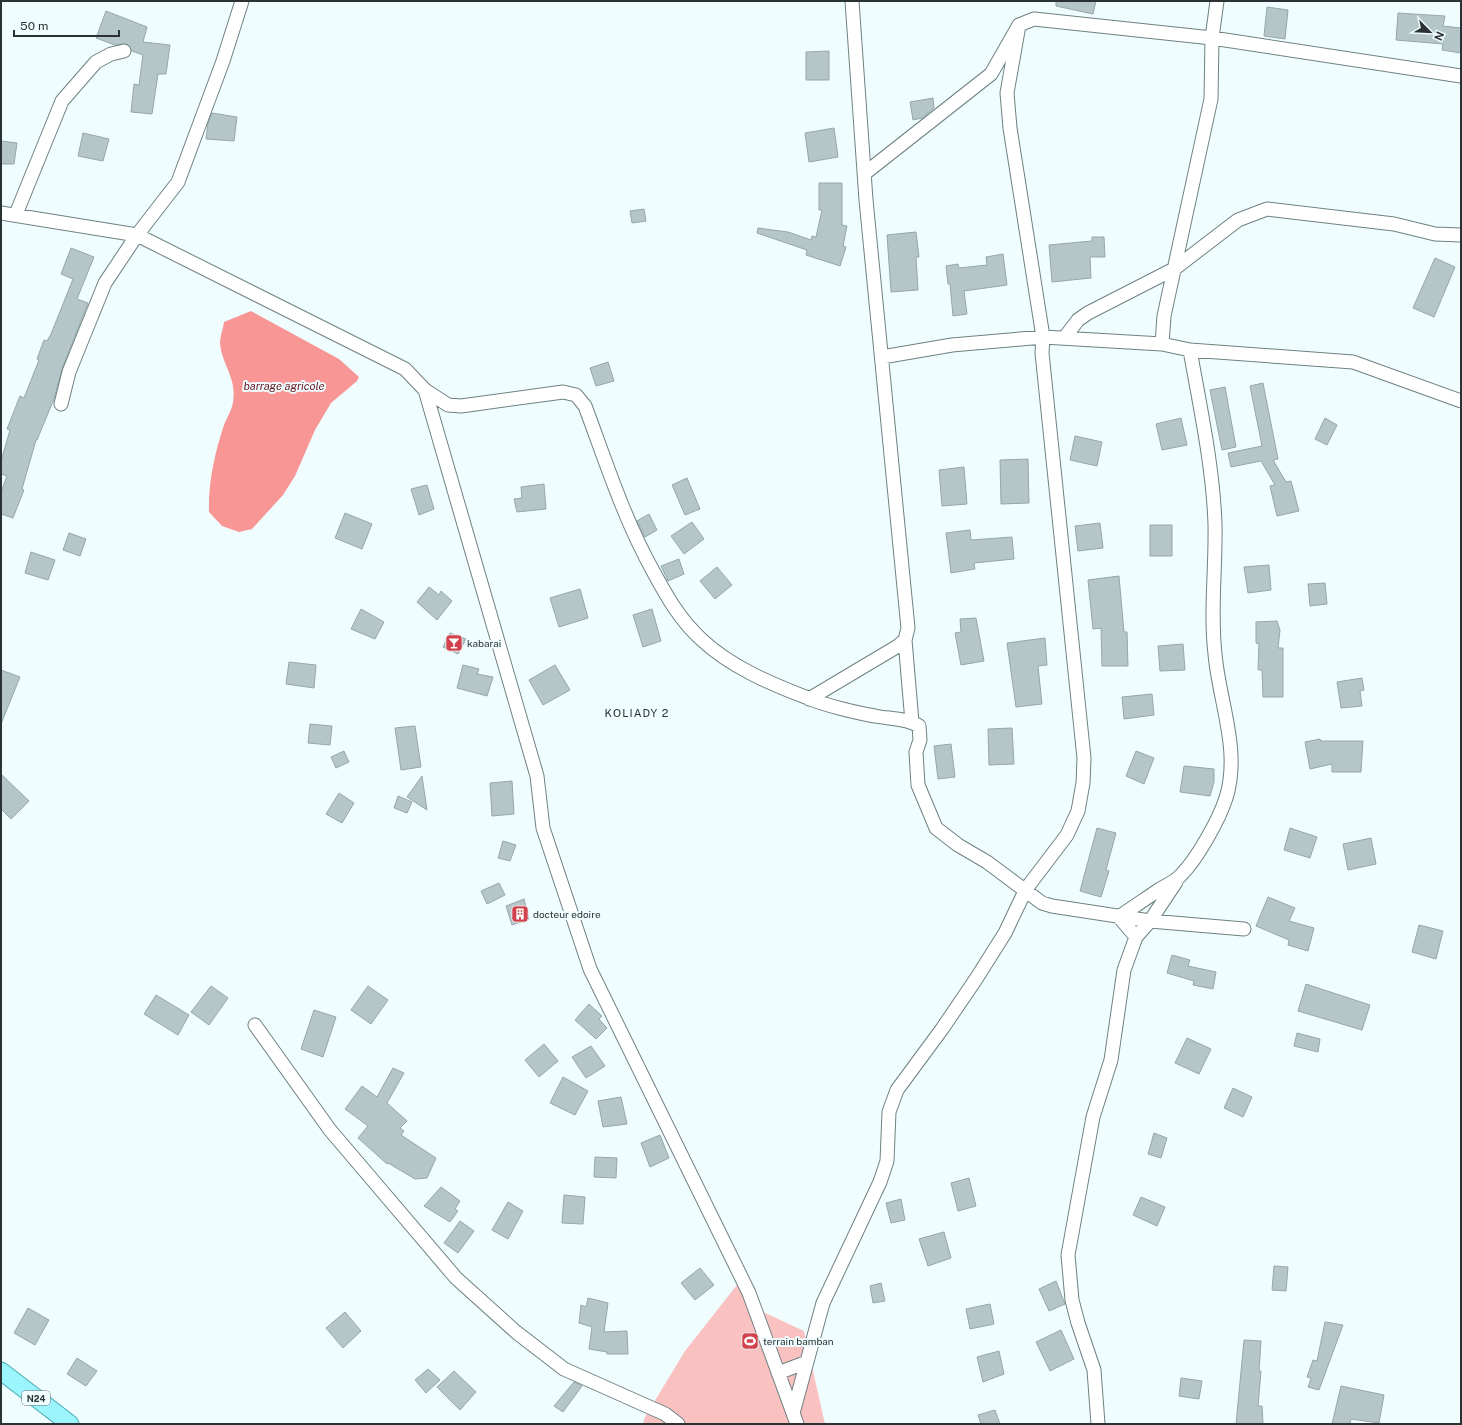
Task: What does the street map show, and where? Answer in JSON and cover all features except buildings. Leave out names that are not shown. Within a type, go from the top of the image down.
[{"type":"main road","name":"N24","points":[[1,1371],[70,1424]]},
{"type":"street","points":[[62,404],[69,372],[105,283],[137,235],[178,182],[223,61],[242,1]]},
{"type":"street","points":[[852,1],[864,174],[908,628],[905,640],[912,722]]},
{"type":"street","points":[[1162,344],[1164,316],[1211,99],[1212,38],[1218,1]]},
{"type":"street","points":[[864,174],[991,74],[1019,25],[1034,19],[1212,38],[1461,76]]},
{"type":"street","points":[[795,1418],[807,1362],[823,1303],[880,1182],[887,1161],[889,1112],[897,1090],[942,1029],[976,979],[1005,933],[1026,889],[1067,835],[1074,822],[1083,783],[1084,758],[1042,353],[1043,337],[1010,128],[1007,94],[1019,25]]},
{"type":"street","points":[[16,214],[62,101],[96,62],[111,54],[124,51]]},
{"type":"street","points":[[1065,337],[1078,320],[1088,313],[1174,269],[1238,220],[1267,209],[1394,224],[1435,234],[1461,235]]},
{"type":"street","points":[[1,213],[16,214],[137,235],[404,369],[425,390],[448,405],[461,406],[563,392],[576,395],[586,406],[634,537],[670,602],[684,623],[703,641],[731,662],[809,699],[874,716],[912,722],[919,726],[921,729],[916,752],[918,786],[936,828],[958,845],[987,862],[1026,889],[1042,903],[1052,906],[1150,921],[1244,929]]},
{"type":"street","points":[[882,357],[952,345],[1043,337],[1065,337],[1162,344],[1190,350],[1353,362],[1461,401]]},
{"type":"street","points":[[1098,1424],[1094,1370],[1072,1300],[1068,1255],[1093,1117],[1111,1060],[1124,970],[1136,937],[1150,921],[1201,847],[1218,818],[1226,799],[1229,785],[1230,759],[1227,715],[1215,656],[1212,618],[1215,579],[1215,523],[1207,448],[1190,350]]},
{"type":"street","points":[[425,390],[537,776],[543,828],[590,969],[749,1293],[795,1418]]},
{"type":"street","points":[[809,699],[898,646],[905,640]]},
{"type":"street","points":[[1119,917],[1180,876]]},
{"type":"street","points":[[1119,917],[1136,937]]},
{"type":"street","points":[[256,1025],[330,1130],[456,1278],[516,1332],[564,1369],[665,1414],[678,1424]]},
{"type":"street","points":[[778,1373],[807,1362]]},
{"type":"shaded area","name":"terrain bamban","points":[[744,1276],[761,1311],[804,1331],[825,1424],[643,1424],[645,1417],[685,1351]]},
{"type":"water","name":"barrage agricole","points":[[251,311],[339,359],[359,377],[357,381],[331,403],[315,430],[295,476],[283,495],[252,529],[239,532],[222,526],[209,512],[209,501],[215,457],[224,425],[231,411],[234,393],[231,378],[221,351],[220,338],[224,322]]},
{"type":"place","name":"kabarai","points":[[454,643]]},
{"type":"place","name":"docteur edoire","points":[[520,914]]},
{"type":"place","name":"terrain bamban","points":[[750,1341]]},
{"type":"district","name":"KOLIADY 2","points":[[637,713]]}]
